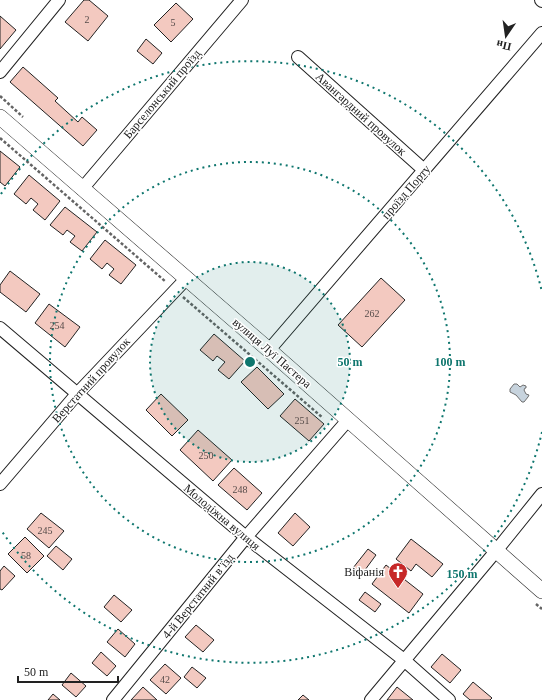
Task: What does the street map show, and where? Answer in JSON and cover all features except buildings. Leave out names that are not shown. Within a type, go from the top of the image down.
[{"type":"street","points":[[0,72],[59,0]]},
{"type":"street","name":"Барселонський проїзд","points":[[82,189],[242,0]]},
{"type":"street","name":"проїзд Порту","points":[[269,350],[542,33]]},
{"type":"street","name":"Авангардний провулок","points":[[298,57],[424,170]]},
{"type":"street","name":"вулиця Луї Пастера","points":[[0,117],[269,350],[496,551],[536,595]]},
{"type":"street","name":"Верстатний провулок","points":[[0,484],[77,394],[186,279]]},
{"type":"street","name":"Молодіжна вулиця","points":[[0,328],[246,537],[404,660],[449,700]]},
{"type":"street","name":"4-й Верстатний в’їзд","points":[[114,700],[246,537],[348,420]]},
{"type":"street","points":[[371,700],[542,494]]},
{"type":"path","points":[[0,138],[169,284]]},
{"type":"path","points":[[181,295],[338,431]]},
{"type":"path","points":[[536,595],[542,609]]},
{"type":"shaded area","points":[[514,384],[517,384],[520,387],[523,385],[526,386],[524,390],[526,394],[529,395],[524,402],[510,392],[510,389]]},
{"type":"place","name":"Віфанія","points":[[398,589]]}]
